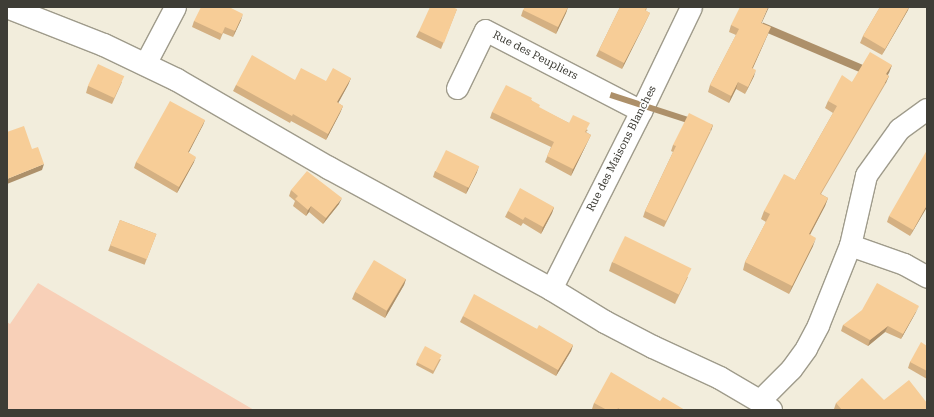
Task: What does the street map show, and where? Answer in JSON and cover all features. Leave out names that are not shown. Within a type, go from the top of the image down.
[{"type":"street","points":[[7,7],[53,24],[145,64],[224,106],[329,168],[551,289],[605,322],[653,347],[720,378],[765,405],[806,348],[818,325],[850,246],[866,174],[899,129],[927,109]]},
{"type":"street","points":[[145,64],[175,7]]},
{"type":"street","name":"Rue des Maisons Blanches","points":[[551,289],[641,111],[691,7]]},
{"type":"street","name":"Rue des Peupliers","points":[[458,88],[485,30],[641,111]]},
{"type":"street","points":[[850,246],[904,264],[927,277]]},
{"type":"shaded area","points":[[38,283],[254,410],[7,410],[7,322],[10,324]]},
{"type":"building","points":[[201,7],[229,7],[243,14],[235,31],[225,27],[222,34],[194,21]]},
{"type":"building","points":[[430,7],[452,7],[457,9],[444,43],[419,31]]},
{"type":"building","points":[[525,7],[568,7],[558,27],[523,10]]},
{"type":"building","points":[[620,7],[647,7],[645,10],[650,13],[624,63],[599,50]]},
{"type":"building","points":[[740,7],[768,7],[761,23],[771,27],[752,68],[756,70],[748,87],[738,82],[731,96],[710,85],[739,29],[731,25]]},
{"type":"building","points":[[880,7],[909,7],[885,49],[863,36]]},
{"type":"building","points":[[870,52],[892,65],[886,74],[889,76],[820,194],[828,198],[809,234],[816,238],[792,286],[745,262],[770,214],[764,211],[784,174],[795,180],[837,106],[828,101],[842,75],[852,82]]},
{"type":"building","points":[[252,55],[295,80],[301,68],[326,81],[333,68],[351,78],[337,102],[343,106],[328,134],[236,85]]},
{"type":"building","points":[[98,64],[124,76],[114,98],[88,86]]},
{"type":"building","points":[[506,85],[532,98],[531,100],[540,105],[539,107],[569,123],[573,115],[590,123],[585,132],[591,135],[573,169],[547,156],[554,142],[492,112]]},
{"type":"building","points":[[170,101],[205,120],[188,152],[196,157],[179,187],[136,162]]},
{"type":"building","points":[[689,113],[713,125],[666,221],[645,211],[676,146],[673,145]]},
{"type":"building","points":[[24,126],[32,149],[38,147],[44,164],[7,179],[7,132]]},
{"type":"building","points":[[446,150],[479,166],[469,188],[435,172]]},
{"type":"building","points":[[927,150],[927,205],[913,230],[889,216]]},
{"type":"building","points":[[307,171],[342,198],[326,218],[311,206],[308,210],[295,199],[298,196],[291,190]]},
{"type":"building","points":[[520,188],[554,207],[543,227],[525,217],[523,220],[508,211]]},
{"type":"building","points":[[120,220],[156,234],[147,259],[110,245]]},
{"type":"building","points":[[625,236],[692,268],[679,295],[612,262]]},
{"type":"building","points":[[374,260],[406,279],[387,311],[355,292]]},
{"type":"building","points":[[877,283],[919,306],[903,334],[888,326],[870,340],[843,325],[862,310]]},
{"type":"building","points":[[474,294],[537,329],[539,325],[573,345],[558,370],[463,316]]},
{"type":"building","points":[[921,342],[927,346],[927,371],[910,362]]},
{"type":"building","points":[[425,346],[442,355],[433,371],[417,362]]},
{"type":"building","points":[[611,372],[660,401],[663,397],[685,410],[621,410],[618,408],[617,410],[607,410],[594,403]]},
{"type":"building","points":[[862,378],[884,400],[909,380],[927,403],[927,410],[842,410],[836,403]]}]
